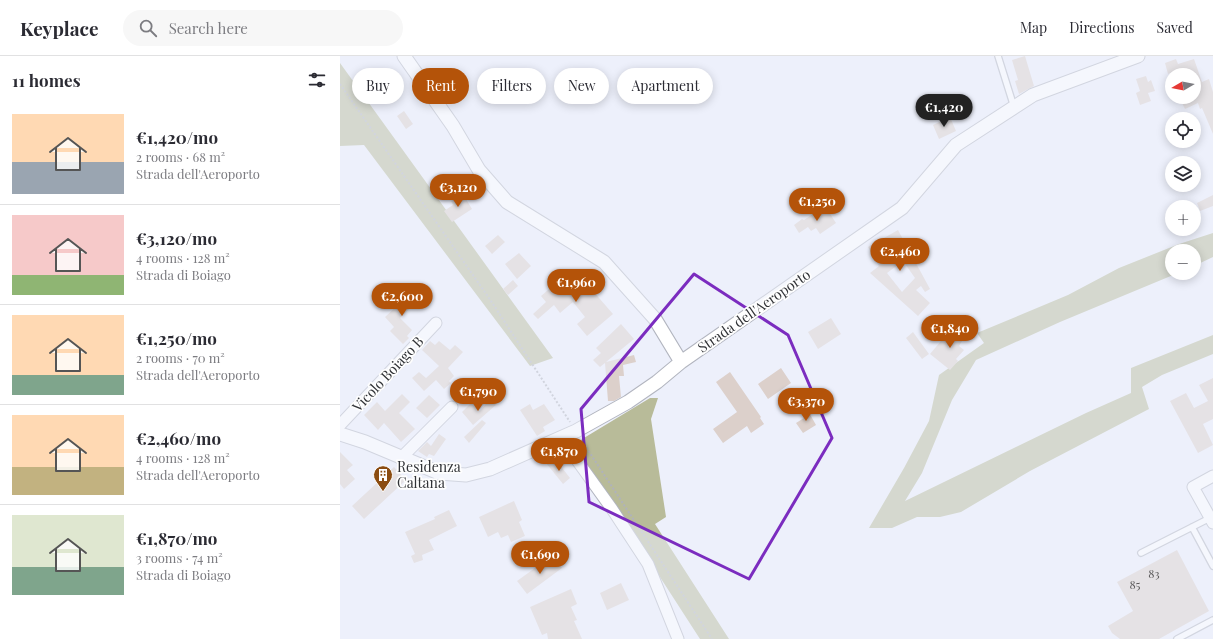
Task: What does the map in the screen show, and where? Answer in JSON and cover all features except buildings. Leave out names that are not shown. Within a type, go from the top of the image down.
[{"type":"street","points":[[404,56],[453,126],[479,170],[507,202],[604,262],[655,319],[681,362]]},
{"type":"street","name":"Strada dell'Aeroporto","points":[[340,434],[365,442],[439,473],[466,475],[490,469],[561,438],[578,434],[657,382],[681,362],[902,208],[956,146],[1033,95],[1138,56]]},
{"type":"street","name":"Vicolo Boiago B","points":[[340,425],[436,323]]},
{"type":"street","points":[[402,457],[452,407]]},
{"type":"street","points":[[561,438],[612,509],[648,564],[678,639]]},
{"type":"street","points":[[1212,520],[1193,487],[1213,476]]},
{"type":"lane","points":[[998,56],[1014,107]]},
{"type":"lane","points":[[1141,553],[1192,527],[1212,520]]},
{"type":"lane","points":[[1192,527],[1213,566]]},
{"type":"lane","points":[[1177,639],[1213,620]]},
{"type":"path","points":[[340,84],[491,301],[712,639]]},
{"type":"highlighted area","points":[[694,274],[788,335],[832,438],[749,579],[589,502],[581,409]]},
{"type":"green space","points":[[340,63],[352,80],[352,104],[370,104],[553,358],[530,366],[364,145],[340,146]]},
{"type":"green space","points":[[1213,233],[1213,257],[1201,263],[1201,244],[1179,244]]},
{"type":"green space","points":[[1165,250],[1165,278],[1060,322],[976,360],[952,400],[922,473],[905,501],[1086,413],[1131,393],[1131,368],[1213,335],[1213,354],[1162,375],[1142,387],[1149,409],[1030,471],[961,512],[940,517],[917,517],[892,528],[869,528],[929,421],[939,375],[984,343],[977,333],[1068,295],[1119,268]]},
{"type":"green space","points":[[650,398],[658,398],[651,419],[666,517],[655,524],[729,639],[700,639],[574,444]]},
{"type":"place","name":"Residenza Caltana","points":[[383,492]]}]
